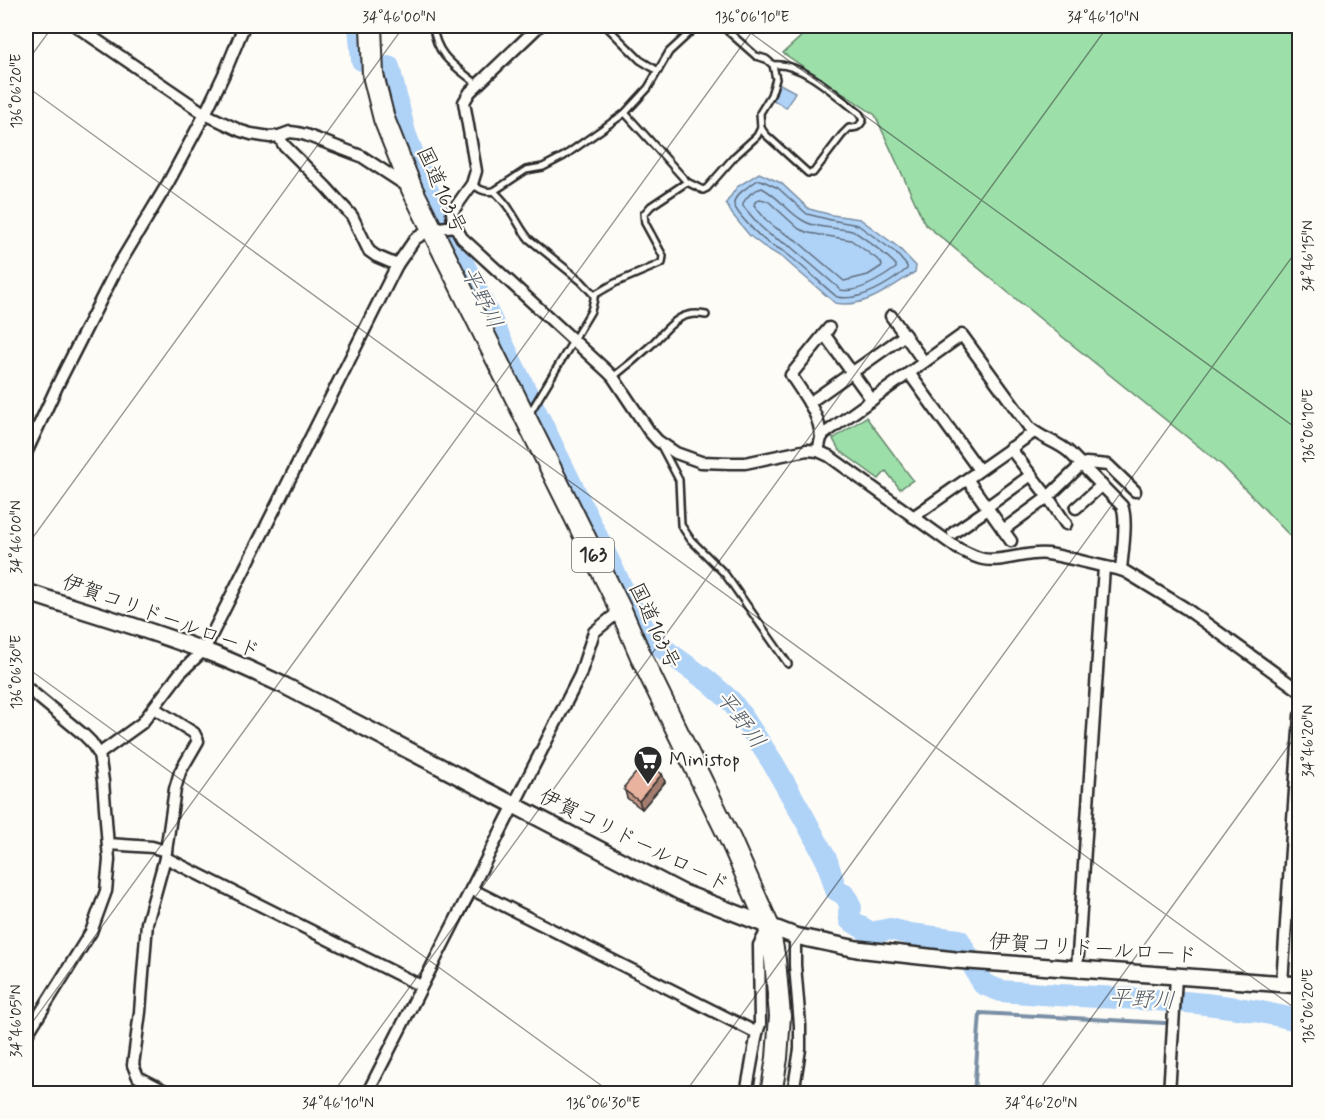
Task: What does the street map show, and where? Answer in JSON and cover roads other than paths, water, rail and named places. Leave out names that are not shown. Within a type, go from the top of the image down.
[{"type":"highway","name":"国道163号","points":[[371,26],[373,75],[384,119],[412,189],[528,416],[769,927],[775,960],[780,1016],[777,1058],[771,1094]]},
{"type":"street","points":[[76,26],[205,114],[250,134],[279,136],[298,132],[361,156],[412,189]]},
{"type":"street","points":[[26,453],[117,268],[168,183],[205,114],[244,26]]},
{"type":"street","points":[[539,26],[470,93],[464,102],[476,171],[472,184],[452,212],[452,218],[462,238],[613,377],[658,441],[676,453],[701,462],[745,463],[807,450],[818,451],[829,456],[957,548],[982,559],[1047,554],[1121,570],[1185,608],[1299,692]]},
{"type":"street","points":[[279,136],[283,144],[322,182],[352,216],[369,251],[397,265]]},
{"type":"street","points":[[99,754],[142,723],[180,673],[204,650],[397,265],[415,239],[431,229],[455,226]]},
{"type":"street","points":[[891,316],[924,362]]},
{"type":"street","points":[[818,451],[820,431],[810,403],[791,375],[826,331],[851,372],[872,400]]},
{"type":"street","points":[[810,403],[905,335]]},
{"type":"street","points":[[821,438],[962,335],[1034,432],[1061,445],[1122,506],[1124,510],[1121,570]]},
{"type":"street","points":[[909,373],[979,470]]},
{"type":"street","points":[[913,517],[1034,432]]},
{"type":"street","points":[[1010,448],[1066,524]]},
{"type":"street","points":[[1003,530],[1048,497],[1082,464],[1108,465],[1135,490]]},
{"type":"street","points":[[953,533],[1031,475]]},
{"type":"street","points":[[967,479],[1011,540]]},
{"type":"street","points":[[1076,508],[1102,485]]},
{"type":"street","points":[[1077,969],[1104,567]]},
{"type":"street","name":"伊賀コリドールロード","points":[[26,592],[204,650],[250,670],[287,687],[681,892],[795,936],[857,949],[955,960],[1077,969],[1175,983],[1299,985]]},
{"type":"street","points":[[367,1094],[580,675],[594,632],[621,610]]},
{"type":"street","points":[[26,687],[84,735],[99,754],[109,873],[106,891],[95,924],[26,1035]]},
{"type":"street","points":[[154,708],[194,733],[198,741],[177,781],[165,855],[147,923],[133,1065],[138,1077],[171,1094]]},
{"type":"street","points":[[1282,983],[1299,716]]},
{"type":"street","points":[[108,844],[152,847],[170,860],[421,986]]},
{"type":"street","points":[[471,889],[757,1033]]},
{"type":"street","points":[[746,1094],[760,1024],[759,945],[769,927]]},
{"type":"street","points":[[793,1094],[800,1048],[795,936]]},
{"type":"street","points":[[1168,1094],[1175,983]]},
{"type":"lane","points":[[433,26],[443,56],[478,85]]},
{"type":"lane","points":[[606,26],[640,60],[658,71]]},
{"type":"lane","points":[[472,184],[489,192],[494,191],[526,170],[543,167],[564,156],[625,113],[648,88],[669,52],[697,26]]},
{"type":"lane","points":[[722,26],[756,56],[773,64],[797,69],[807,75],[859,113],[862,120],[860,126],[849,128],[842,135],[813,173],[808,173],[761,128]]},
{"type":"lane","points":[[625,113],[687,182],[703,190],[758,135],[761,128],[760,113],[771,95],[776,79],[773,64]]},
{"type":"lane","points":[[594,295],[662,262],[663,256],[645,223],[644,214],[651,206],[687,182]]},
{"type":"lane","points":[[494,191],[508,207],[529,239],[581,281],[594,295],[591,311],[528,416]]},
{"type":"lane","points":[[613,377],[649,347],[676,320],[695,313],[706,315]]},
{"type":"lane","points":[[658,441],[680,480],[681,525],[691,540],[725,574],[788,664]]},
{"type":"water","points":[[780,84],[795,92],[786,108],[772,99]]},
{"type":"water","points":[[759,173],[781,183],[809,209],[860,219],[898,247],[916,266],[915,272],[867,300],[857,303],[835,303],[783,258],[750,236],[732,214],[726,203],[737,187]]},
{"type":"waterway","name":"平野川","points":[[359,26],[362,60]]},
{"type":"waterway","name":"平野川","points":[[389,67],[405,133],[424,183],[630,604],[651,640],[708,681],[731,701],[742,716],[773,763],[807,823],[827,861],[836,890],[849,902],[850,920],[871,933],[890,929],[959,940],[983,984],[1001,991],[1190,1002],[1246,1009],[1300,1021]]},
{"type":"waterway","points":[[974,1094],[980,1013],[1165,1023]]},
{"type":"place","name":"Ministop","points":[[648,786]]}]
